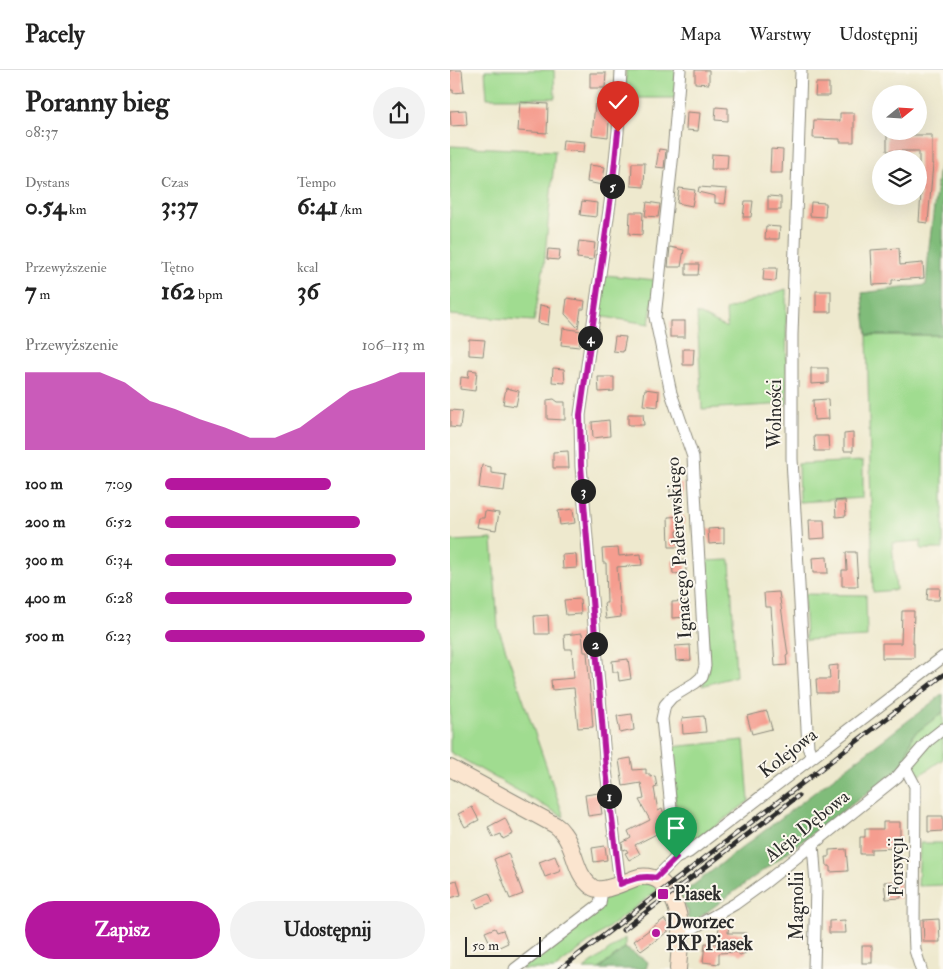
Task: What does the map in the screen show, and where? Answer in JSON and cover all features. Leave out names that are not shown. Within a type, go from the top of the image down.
[{"type":"street","points":[[620,884],[606,770],[581,466],[580,415],[612,189],[618,132],[621,70]]},
{"type":"street","name":"Ignacego Paderewskiego","points":[[676,858],[662,719],[665,705],[672,697],[702,677],[705,666],[693,456],[671,392],[655,316],[680,70]]},
{"type":"street","name":"Wolności","points":[[800,70],[792,326],[792,459],[808,747],[812,757]]},
{"type":"street","name":"Kolejowa","points":[[656,878],[676,858],[689,852],[943,657]]},
{"type":"street","name":"Aleja Dębowa","points":[[680,934],[735,904],[767,881],[897,777],[929,740],[943,729]]},
{"type":"street","name":"Forsycji","points":[[905,767],[915,786],[914,928],[915,950],[921,969]]},
{"type":"street","points":[[450,768],[555,825],[564,833],[578,869],[585,881],[594,888],[602,890],[647,876],[662,882],[675,901],[680,920],[678,969]]},
{"type":"street","name":"Magnolii","points":[[814,844],[816,884],[814,969]]},
{"type":"street","points":[[515,969],[600,904],[602,890]]},
{"type":"green space","points":[[485,70],[554,70],[555,98],[487,98]]},
{"type":"green space","points":[[626,70],[676,70],[675,98],[625,98]]},
{"type":"green space","points":[[450,146],[555,151],[544,265],[534,321],[450,315]]},
{"type":"green space","points":[[939,167],[943,168],[943,335],[867,335],[862,293],[926,285]]},
{"type":"green space","points":[[605,275],[656,280],[649,324],[598,316]]},
{"type":"green space","points":[[786,289],[787,404],[702,409],[697,313],[727,328],[726,310]]},
{"type":"green space","points":[[867,335],[943,335],[943,549],[921,549],[921,541],[892,543],[896,590],[873,592]]},
{"type":"green space","points":[[863,461],[863,498],[799,502],[798,464]]},
{"type":"green space","points":[[492,539],[498,627],[564,817],[450,752],[450,541]]},
{"type":"green space","points":[[730,560],[736,676],[702,686],[709,670],[704,561]]},
{"type":"green space","points":[[804,594],[866,595],[867,637],[806,640]]},
{"type":"green space","points":[[943,694],[943,712],[913,735],[901,768],[688,926],[688,911],[679,896]]},
{"type":"green space","points":[[943,712],[943,759],[920,775],[901,768],[913,735]]},
{"type":"green space","points":[[744,740],[749,801],[679,853],[671,747]]},
{"type":"green space","points":[[920,843],[943,843],[943,885],[918,886]]},
{"type":"green space","points":[[642,883],[657,885],[659,889],[554,969],[521,969],[605,898]]},
{"type":"green space","points":[[625,938],[625,948],[599,969],[584,969]]},
{"type":"green space","points":[[625,948],[648,962],[646,969],[599,969]]},
{"type":"building","points":[[450,70],[462,70],[464,92],[453,93],[453,90],[450,90]]},
{"type":"building","points":[[695,70],[709,70],[709,84],[695,83]]},
{"type":"building","points":[[590,73],[606,73],[605,88],[590,88]]},
{"type":"building","points":[[816,83],[829,83],[829,96],[815,96]]},
{"type":"building","points":[[520,102],[548,104],[547,133],[518,131]]},
{"type":"building","points":[[595,104],[610,105],[608,137],[592,135]]},
{"type":"building","points":[[716,107],[728,108],[728,121],[715,120]]},
{"type":"building","points":[[466,110],[467,125],[451,126],[450,111]]},
{"type":"building","points":[[687,112],[700,113],[698,131],[686,130]]},
{"type":"building","points":[[840,113],[854,113],[854,142],[840,142],[840,139],[813,138],[814,120],[840,121]]},
{"type":"building","points":[[928,135],[932,135],[933,164],[928,223],[919,222],[920,205],[927,205],[927,150],[887,150],[887,140],[928,140]]},
{"type":"building","points":[[563,140],[585,142],[584,152],[562,150]]},
{"type":"building","points":[[659,149],[666,150],[664,168],[656,167]]},
{"type":"building","points":[[771,149],[783,150],[782,173],[770,173]]},
{"type":"building","points":[[712,154],[728,155],[727,169],[711,169]]},
{"type":"building","points":[[632,163],[645,163],[644,187],[631,186]]},
{"type":"building","points":[[589,165],[605,167],[602,185],[587,182]]},
{"type":"building","points":[[699,187],[727,189],[725,204],[715,203],[715,196],[698,192]]},
{"type":"building","points":[[679,188],[695,190],[692,206],[677,203]]},
{"type":"building","points":[[768,196],[781,197],[781,210],[768,210]]},
{"type":"building","points":[[582,201],[597,203],[596,217],[580,215]]},
{"type":"building","points":[[745,201],[753,201],[751,217],[743,217]]},
{"type":"building","points":[[647,202],[660,204],[658,217],[645,216]]},
{"type":"building","points":[[811,202],[826,203],[825,217],[810,216]]},
{"type":"building","points":[[630,212],[643,212],[642,235],[629,234]]},
{"type":"building","points":[[766,226],[780,227],[779,239],[765,239]]},
{"type":"building","points":[[579,241],[595,243],[593,260],[577,258]]},
{"type":"building","points":[[670,247],[684,250],[681,267],[668,267]]},
{"type":"building","points":[[899,248],[900,265],[923,263],[924,278],[892,280],[892,284],[873,285],[871,250]]},
{"type":"building","points":[[548,249],[560,250],[559,260],[547,259]]},
{"type":"building","points":[[686,264],[699,264],[698,275],[686,275]]},
{"type":"building","points":[[764,268],[777,268],[776,281],[763,280]]},
{"type":"building","points":[[816,291],[831,291],[831,312],[816,312]]},
{"type":"building","points":[[567,298],[585,301],[584,309],[581,309],[578,328],[565,314]]},
{"type":"building","points":[[540,305],[550,307],[548,325],[538,323]]},
{"type":"building","points":[[670,321],[685,321],[685,337],[670,337]]},
{"type":"building","points":[[563,328],[581,331],[579,347],[561,345]]},
{"type":"building","points":[[615,336],[626,337],[623,352],[613,351]]},
{"type":"building","points":[[469,339],[485,340],[483,356],[469,355]]},
{"type":"building","points":[[683,349],[694,349],[693,365],[683,365]]},
{"type":"building","points":[[553,368],[564,369],[565,383],[552,382]]},
{"type":"building","points":[[811,368],[828,368],[828,383],[811,384]]},
{"type":"building","points":[[469,370],[477,371],[475,391],[460,389],[461,377],[468,378]]},
{"type":"building","points":[[598,377],[614,377],[614,391],[599,392]]},
{"type":"building","points":[[506,388],[519,391],[516,406],[503,404]]},
{"type":"building","points":[[645,389],[659,391],[658,407],[643,405]]},
{"type":"building","points":[[554,399],[558,402],[565,402],[565,420],[547,419],[547,400]]},
{"type":"building","points":[[828,399],[829,419],[814,420],[813,400]]},
{"type":"building","points":[[450,410],[462,411],[460,428],[450,427]]},
{"type":"building","points":[[628,414],[643,414],[644,425],[628,425]]},
{"type":"building","points":[[609,420],[610,436],[593,438],[592,422]]},
{"type":"building","points":[[853,433],[853,451],[844,451],[844,434]]},
{"type":"building","points":[[814,436],[828,436],[829,451],[815,451]]},
{"type":"building","points":[[568,451],[569,468],[553,468],[553,452]]},
{"type":"building","points":[[482,465],[491,467],[491,473],[506,475],[504,491],[479,488]]},
{"type":"building","points":[[683,484],[683,498],[670,498],[670,485]]},
{"type":"building","points":[[845,500],[846,516],[836,517],[835,501]]},
{"type":"building","points":[[573,509],[575,523],[560,525],[558,511]]},
{"type":"building","points":[[485,511],[499,513],[496,530],[477,527],[479,518],[484,518]]},
{"type":"building","points":[[684,516],[684,530],[677,531],[678,547],[669,547],[668,517]]},
{"type":"building","points":[[809,520],[824,520],[825,538],[810,539]]},
{"type":"building","points":[[724,528],[724,543],[709,544],[708,529]]},
{"type":"building","points":[[618,548],[619,556],[641,554],[642,565],[617,567],[621,617],[606,619],[604,603],[607,603],[606,563],[603,563],[602,549]]},
{"type":"building","points":[[846,552],[856,552],[858,586],[842,586],[842,570],[847,570]]},
{"type":"building","points":[[576,554],[577,568],[563,569],[562,555]]},
{"type":"building","points":[[827,557],[828,573],[813,573],[812,558]]},
{"type":"building","points":[[686,560],[686,573],[673,574],[672,561]]},
{"type":"building","points":[[928,588],[940,588],[939,600],[927,600]]},
{"type":"building","points":[[779,592],[788,655],[786,655],[787,665],[775,666],[771,607],[765,607],[764,593]]},
{"type":"building","points":[[580,599],[581,614],[566,615],[564,600]]},
{"type":"building","points":[[689,601],[689,617],[672,618],[672,602]]},
{"type":"building","points":[[902,611],[914,611],[914,658],[882,658],[882,643],[901,643]]},
{"type":"building","points":[[548,615],[549,634],[535,634],[534,616]]},
{"type":"building","points":[[582,633],[584,652],[587,652],[593,727],[578,728],[574,688],[552,690],[551,680],[574,678],[572,649],[565,649],[564,635]]},
{"type":"building","points":[[690,645],[691,660],[676,661],[675,646]]},
{"type":"building","points":[[628,659],[631,679],[619,681],[618,672],[613,672],[612,661]]},
{"type":"building","points":[[838,665],[837,693],[817,693],[816,679],[830,679],[829,666]]},
{"type":"building","points":[[767,711],[772,729],[752,734],[747,716]]},
{"type":"building","points":[[632,714],[634,730],[620,733],[617,716]]},
{"type":"building","points":[[704,716],[706,732],[683,734],[682,718]]},
{"type":"building","points":[[631,758],[633,770],[646,769],[646,774],[650,774],[650,777],[655,776],[657,787],[654,788],[658,811],[662,809],[664,813],[666,829],[635,845],[640,854],[629,860],[625,853],[628,852],[626,849],[623,850],[622,843],[631,838],[628,831],[650,820],[639,800],[644,799],[641,783],[623,786],[619,760]]},
{"type":"building","points":[[599,793],[602,814],[588,816],[585,795]]},
{"type":"building","points":[[472,807],[479,820],[465,827],[458,814]]},
{"type":"building","points":[[928,816],[943,816],[943,831],[928,832]]},
{"type":"building","points":[[505,818],[513,834],[503,839],[501,834],[493,837],[488,827]]},
{"type":"building","points":[[883,822],[900,822],[900,848],[871,849],[871,854],[860,854],[860,837],[865,837],[865,829],[883,829]]},
{"type":"building","points":[[605,846],[607,860],[594,862],[592,848]]},
{"type":"building","points":[[846,849],[848,871],[830,872],[830,866],[827,866],[826,857],[829,857],[829,850]]},
{"type":"building","points":[[508,853],[523,894],[510,899],[494,859]]},
{"type":"building","points":[[555,856],[561,871],[545,877],[539,862]]},
{"type":"building","points":[[457,880],[461,895],[450,898],[450,882]]},
{"type":"building","points":[[900,881],[901,898],[886,899],[884,882]]},
{"type":"building","points":[[489,893],[493,902],[477,908],[474,900]]},
{"type":"building","name":"Dworzec PKP Piasek","points":[[664,919],[670,930],[641,951],[634,941]]},
{"type":"building","points":[[939,919],[940,942],[924,942],[923,920]]},
{"type":"building","points":[[845,920],[846,933],[829,933],[829,921]]},
{"type":"building","points":[[719,922],[729,922],[728,933],[746,933],[746,953],[740,955],[736,952],[719,953],[719,964],[703,962],[705,943],[718,944]]},
{"type":"building","points":[[495,928],[497,932],[503,930],[508,943],[495,949],[485,932]]},
{"type":"building","points":[[862,946],[872,946],[872,963],[862,963]]},
{"type":"railway","points":[[560,969],[943,675]]},
{"type":"railway","points":[[623,930],[798,796]]},
{"type":"place","name":"Piasek","points":[[663,894]]},
{"type":"place","name":"Dworzec PKP Piasek","points":[[656,933]]},
{"type":"route","points":[[618,132],[612,189],[580,415],[581,466],[606,770],[620,884],[647,876],[656,878],[676,858]]}]
